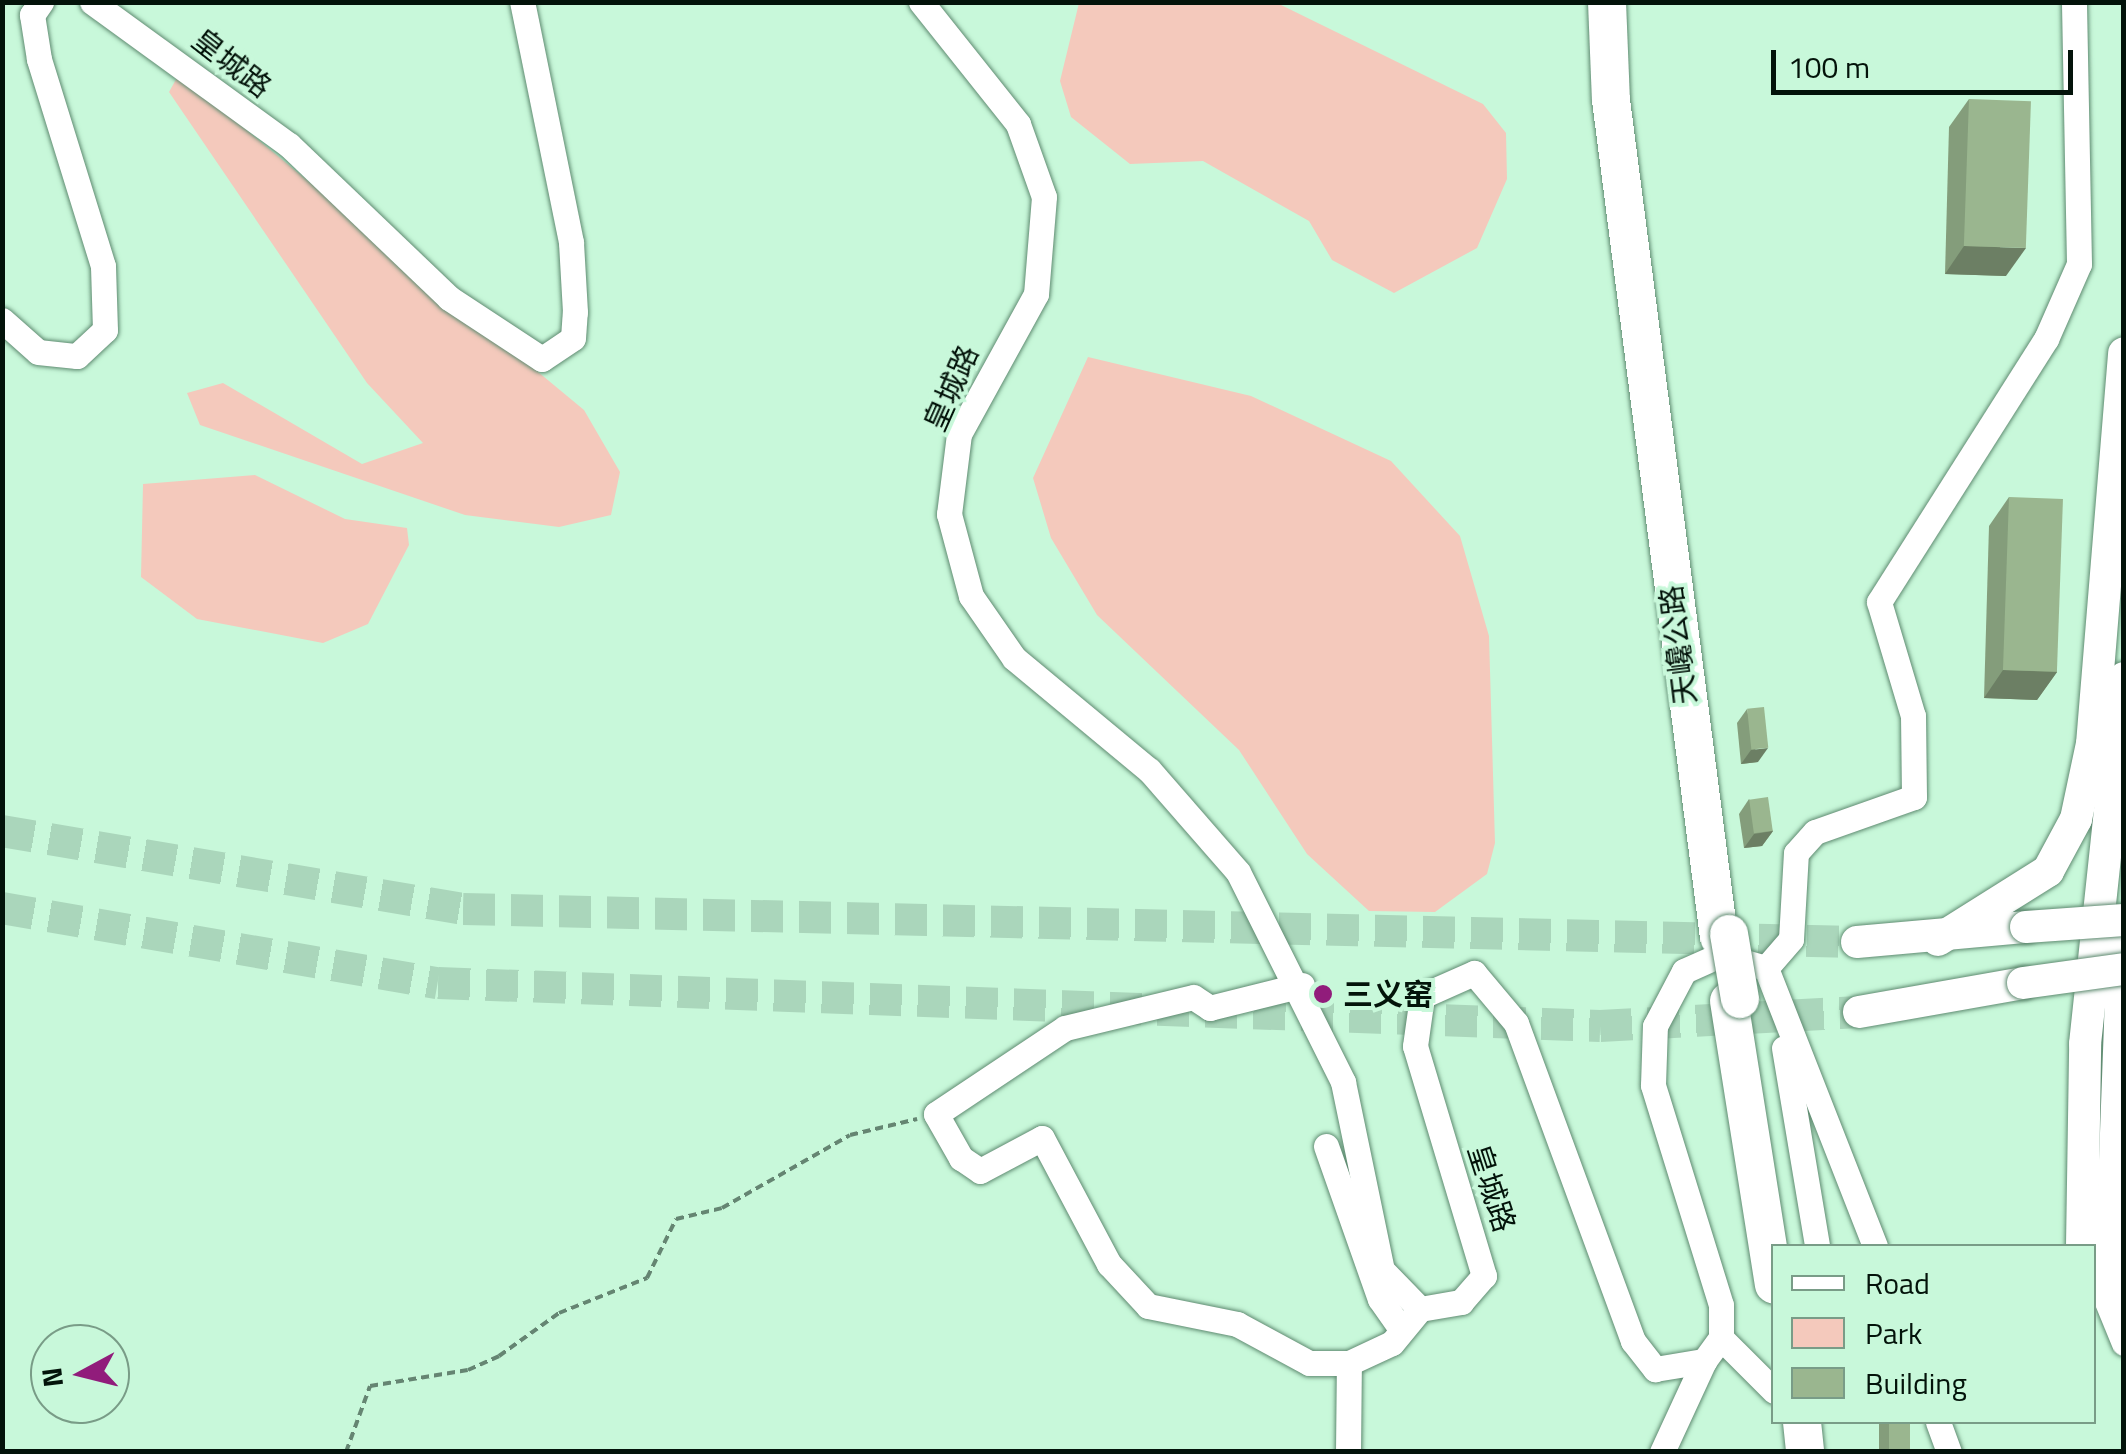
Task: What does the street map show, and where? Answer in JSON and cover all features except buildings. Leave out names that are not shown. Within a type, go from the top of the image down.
[{"type":"highway","name":"天巉公路","points":[[1606,2],[1611,100],[1771,1263]]},
{"type":"highway","name":"天巉公路","points":[[1619,2],[1624,118],[1724,935]]},
{"type":"highway","name":"天巉公路","points":[[1734,1000],[1780,1244]]},
{"type":"highway","points":[[1789,1424],[1792,1452]]},
{"type":"highway","points":[[1802,1424],[1805,1452]]},
{"type":"main road","points":[[1938,940],[2048,871],[2076,819],[2092,744],[2124,353]]},
{"type":"main road","points":[[2082,1244],[2100,1045],[2124,678]]},
{"type":"main road","points":[[1857,942],[1938,940],[2026,927],[2124,922],[2100,1045],[2102,1283]]},
{"type":"main road","points":[[1859,1012],[2124,969]]},
{"type":"main road","points":[[2100,1045],[2124,1084]]},
{"type":"street","points":[[2,320],[38,352],[77,356],[105,330],[103,266],[39,59],[32,15],[41,2]]},
{"type":"street","name":"皇城路","points":[[92,2],[289,145],[449,298],[542,358],[573,338],[575,312],[571,242],[522,2]]},
{"type":"street","name":"皇城路","points":[[921,2],[1018,124],[1044,197],[1036,294],[960,434],[949,514],[971,596],[1014,658],[1149,770],[1238,872],[1302,985],[1342,1082],[1382,1270],[1420,1309],[1461,1302],[1484,1276],[1415,1046],[1422,996],[1474,973],[1516,1022],[1633,1341],[1655,1369],[1704,1361]]},
{"type":"street","points":[[1766,968],[1791,939],[1796,853],[1815,832],[1914,796],[1913,716],[1879,602],[1968,448],[2046,339],[2079,264],[2074,2]]},
{"type":"street","points":[[1662,1452],[1704,1361],[1721,1338],[1721,1305],[1653,1084],[1655,1026],[1684,971],[1720,955],[1766,968]]},
{"type":"street","points":[[1766,968],[1874,1244]]},
{"type":"street","points":[[1302,985],[1210,1008],[1193,997],[1065,1028],[936,1114],[960,1158],[980,1171],[1042,1138],[1109,1264],[1148,1306],[1237,1324],[1309,1364],[1349,1363],[1402,1330],[1420,1309]]},
{"type":"street","points":[[1789,1029],[1784,1050],[1817,1244]]},
{"type":"street","points":[[1326,1146],[1380,1298],[1402,1330]]},
{"type":"street","points":[[2102,1283],[2124,1343]]},
{"type":"street","points":[[1721,1338],[1771,1388]]},
{"type":"street","points":[[1348,1452],[1349,1363]]},
{"type":"street","points":[[1939,1424],[1949,1452]]},
{"type":"path","points":[[346,1452],[370,1386],[468,1370],[499,1356],[559,1313],[647,1278],[676,1219],[722,1208],[850,1135],[936,1114]]},
{"type":"green space","points":[[1079,3],[1277,3],[1483,104],[1506,133],[1507,179],[1477,248],[1394,293],[1332,260],[1309,221],[1203,161],[1130,164],[1071,117],[1060,81]]},
{"type":"green space","points":[[179,74],[584,410],[620,472],[611,515],[559,527],[465,515],[200,425],[187,393],[223,383],[362,464],[423,443],[367,383],[169,92]]},
{"type":"green space","points":[[1088,357],[1251,396],[1391,461],[1460,536],[1489,636],[1495,843],[1487,874],[1435,912],[1369,911],[1307,854],[1239,750],[1097,615],[1051,538],[1033,478]]},
{"type":"green space","points":[[255,475],[345,519],[407,528],[409,545],[368,624],[323,643],[197,619],[141,577],[143,484]]},
{"type":"tunnel","points":[[2,831],[463,909],[1857,942]]},
{"type":"tunnel","points":[[2,908],[438,983],[1600,1026],[1859,1012]]},
{"type":"place","name":"三义窑","points":[[1323,994]]}]
